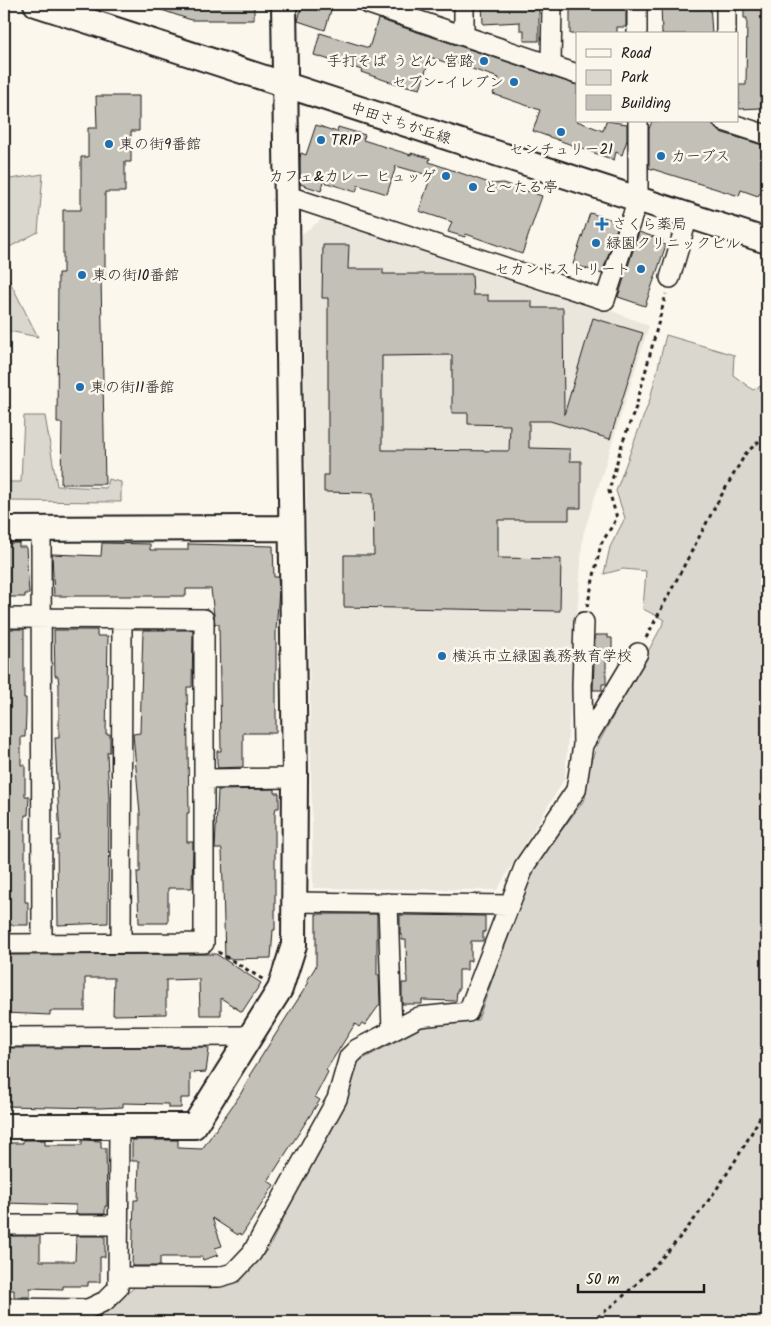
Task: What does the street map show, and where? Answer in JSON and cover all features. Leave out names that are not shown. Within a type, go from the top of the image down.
[{"type":"street","name":"中田さちが丘線","points":[[36,4],[767,241]]},
{"type":"street","points":[[4,1126],[194,1126],[280,989],[294,945],[296,902],[295,778],[284,4]]},
{"type":"street","points":[[464,4],[464,36]]},
{"type":"street","points":[[551,65],[552,4]]},
{"type":"street","points":[[637,4],[637,32]]},
{"type":"street","points":[[726,4],[726,32]]},
{"type":"street","points":[[374,5],[576,74]]},
{"type":"street","points":[[286,195],[605,300],[638,199],[638,122]]},
{"type":"street","points":[[727,122],[767,135]]},
{"type":"street","points":[[668,284],[688,216]]},
{"type":"street","points":[[4,529],[290,528]]},
{"type":"street","points":[[41,529],[42,943]]},
{"type":"street","points":[[4,618],[204,619],[204,943],[4,944]]},
{"type":"street","points":[[121,943],[122,619]]},
{"type":"street","points":[[118,1277],[219,1277],[233,1273],[252,1253],[337,1099],[349,1057],[357,1049],[420,1017],[468,1012],[525,865],[576,790],[583,745],[584,622]]},
{"type":"street","points":[[583,745],[638,653]]},
{"type":"street","points":[[204,779],[295,778]]},
{"type":"street","points":[[296,902],[509,905]]},
{"type":"street","points":[[388,903],[392,1031]]},
{"type":"street","points":[[4,1037],[251,1036]]},
{"type":"street","points":[[4,1308],[86,1316],[118,1288],[119,1126]]},
{"type":"street","points":[[4,1225],[118,1225]]},
{"type":"path","points":[[584,622],[601,544],[617,518],[609,491],[622,444],[636,407],[668,284]]},
{"type":"path","points":[[638,653],[716,503],[746,453],[767,434]]},
{"type":"path","points":[[215,951],[266,982]]},
{"type":"path","points":[[591,1322],[610,1309],[650,1271],[707,1203],[747,1145],[767,1103]]},
{"type":"shaded area","name":"横浜市立緑園義務教育学校","points":[[322,219],[612,311],[649,326],[583,535],[565,778],[497,890],[313,888],[302,234]]},
{"type":"green space","points":[[43,174],[38,232],[4,250],[4,180]]},
{"type":"green space","points":[[4,270],[38,337],[4,330]]},
{"type":"green space","points":[[666,335],[734,355],[733,375],[753,390],[767,383],[767,1322],[93,1322],[136,1286],[211,1288],[240,1280],[269,1248],[359,1061],[425,1026],[478,1020],[531,871],[585,799],[588,769],[597,746],[665,620],[643,609],[646,571],[623,569],[604,574],[610,547],[625,518],[616,491],[650,399]]},
{"type":"green space","points":[[24,416],[45,416],[57,486],[106,488],[108,479],[121,482],[121,502],[4,501],[4,482],[21,482]]},
{"type":"building","points":[[150,4],[254,4],[254,20],[191,20],[150,6]]},
{"type":"building","points":[[318,4],[333,4],[325,30],[298,21],[302,5],[316,9]]},
{"type":"building","points":[[482,4],[527,4],[527,9],[539,9],[539,41],[524,41],[524,30],[520,30],[520,22],[483,24]]},
{"type":"building","points":[[570,4],[626,4],[626,27],[617,27],[617,32],[576,32],[576,34],[570,34]]},
{"type":"building","points":[[661,4],[710,4],[712,32],[662,32]]},
{"type":"building","points":[[744,4],[767,4],[766,82],[765,97],[761,97],[761,108],[739,109],[739,85],[746,85],[747,18],[744,18]]},
{"type":"building","points":[[378,19],[576,85],[576,122],[603,131],[606,122],[627,124],[627,140],[622,155],[616,152],[614,160],[533,131],[540,110],[493,94],[499,78],[454,63],[453,65],[430,57],[420,89],[390,82],[361,72],[362,70],[314,55],[320,33],[369,48]]},
{"type":"building","points":[[96,96],[139,96],[139,131],[131,131],[131,162],[125,162],[125,192],[105,192],[105,277],[101,277],[105,484],[61,484],[62,423],[57,423],[58,273],[63,273],[63,210],[81,210],[81,157],[88,157],[88,128],[97,128]]},
{"type":"building","points":[[652,122],[708,122],[712,123],[720,132],[762,145],[763,194],[760,193],[758,196],[741,190],[739,196],[649,168],[649,129]]},
{"type":"building","points":[[316,125],[337,132],[338,127],[365,135],[363,140],[411,155],[411,153],[430,158],[429,162],[492,184],[503,183],[542,196],[522,254],[466,234],[465,237],[448,232],[452,222],[419,211],[431,176],[396,166],[387,194],[358,185],[356,192],[324,182],[321,191],[300,184],[301,153],[306,155]]},
{"type":"building","name":"緑園クリニックビル","points":[[590,213],[619,222],[602,274],[573,264]]},
{"type":"building","points":[[639,232],[663,240],[662,244],[666,245],[645,306],[618,297]]},
{"type":"building","points":[[323,245],[349,245],[348,269],[383,269],[383,274],[472,274],[473,295],[488,295],[488,301],[532,301],[532,308],[563,308],[564,415],[593,318],[643,333],[610,439],[550,421],[529,421],[529,448],[570,449],[570,461],[581,461],[581,508],[569,508],[569,520],[498,520],[498,558],[561,559],[560,611],[344,607],[344,555],[374,555],[373,493],[324,492],[324,475],[328,475],[328,298],[322,298]],"holes":[[[452,355],[452,413],[468,413],[468,424],[510,425],[509,451],[382,450],[382,356]]]},
{"type":"building","points":[[4,543],[19,543],[19,547],[26,547],[29,594],[25,594],[25,597],[5,597]]},
{"type":"building","points":[[102,543],[150,544],[150,550],[188,550],[188,544],[273,546],[274,577],[278,577],[279,590],[276,631],[276,733],[243,733],[243,767],[218,768],[217,764],[217,751],[221,751],[219,624],[215,624],[211,589],[186,589],[186,596],[54,596],[52,554],[101,556]]},
{"type":"building","points":[[24,629],[24,698],[26,698],[26,714],[25,737],[21,737],[21,765],[25,765],[25,796],[29,796],[28,815],[25,815],[25,902],[28,902],[28,925],[5,925],[7,783],[4,783],[4,630]]},
{"type":"building","points":[[54,630],[97,630],[97,636],[108,636],[106,734],[110,734],[110,752],[107,752],[109,799],[108,923],[58,925],[57,840],[60,840],[55,738],[59,738],[59,686],[58,676],[55,676]]},
{"type":"building","points":[[143,630],[193,630],[192,687],[187,687],[189,813],[187,813],[187,842],[193,842],[192,888],[168,888],[168,923],[139,923],[137,872],[140,872],[140,814],[133,734],[140,733]]},
{"type":"building","points":[[595,635],[608,635],[608,638],[612,638],[612,659],[606,659],[606,684],[602,684],[602,690],[593,690]]},
{"type":"building","points":[[275,789],[275,793],[279,793],[279,808],[276,808],[275,812],[275,930],[273,930],[271,958],[225,959],[222,849],[215,849],[218,790]]},
{"type":"building","points":[[316,914],[377,914],[377,975],[379,975],[380,1004],[365,1025],[362,1023],[359,1027],[355,1024],[326,1070],[328,1072],[315,1097],[320,1100],[268,1181],[274,1185],[242,1235],[239,1233],[238,1235],[212,1218],[222,1246],[215,1248],[218,1255],[203,1260],[202,1257],[160,1257],[160,1266],[132,1266],[134,1200],[138,1200],[139,1161],[132,1161],[132,1140],[178,1140],[178,1148],[202,1149],[240,1095],[249,1076],[309,982],[307,981],[316,966]]},
{"type":"building","points":[[400,915],[485,916],[483,941],[471,941],[471,961],[467,961],[467,970],[459,970],[459,990],[457,990],[456,1001],[422,1000],[422,1004],[402,1004],[402,983],[407,983],[406,940],[402,940],[402,935],[400,935]]},
{"type":"building","points":[[216,954],[261,983],[242,1012],[221,998],[221,1015],[200,1015],[199,979],[166,980],[166,1014],[113,1015],[114,978],[85,978],[85,1011],[50,1011],[50,1015],[4,1013],[5,955]]},
{"type":"building","points":[[206,1047],[209,1049],[206,1072],[190,1073],[190,1098],[181,1098],[181,1108],[168,1108],[168,1104],[123,1103],[123,1107],[99,1108],[4,1106],[4,1048]]},
{"type":"building","points":[[23,1140],[45,1140],[45,1145],[82,1145],[82,1140],[101,1141],[101,1148],[106,1148],[107,1206],[105,1206],[105,1214],[76,1214],[76,1205],[4,1203],[4,1143],[23,1143]]},
{"type":"building","points":[[4,1236],[40,1236],[40,1261],[75,1261],[76,1236],[105,1236],[105,1257],[100,1257],[100,1282],[88,1282],[88,1286],[63,1286],[63,1289],[30,1288],[30,1297],[14,1297],[14,1290],[7,1290]]},
{"type":"place","name":"手打そば うどん 宮路","points":[[484,61]]},
{"type":"place","name":"セブン-イレブン","points":[[514,82]]},
{"type":"place","name":"センチュリー21","points":[[561,132]]},
{"type":"place","name":"TRIP","points":[[321,140]]},
{"type":"place","name":"東の街9番館","points":[[109,144]]},
{"type":"place","name":"カーブス","points":[[661,156]]},
{"type":"place","name":"カフェ&カレー ヒュッゲ","points":[[446,176]]},
{"type":"place","name":"と～たる亭","points":[[473,187]]},
{"type":"place","name":"さくら薬局","points":[[602,224]]},
{"type":"place","name":"緑園クリニックビル","points":[[596,243]]},
{"type":"place","name":"セカンドストリート","points":[[641,269]]},
{"type":"place","name":"東の街10番館","points":[[82,275]]},
{"type":"place","name":"東の街11番館","points":[[80,387]]},
{"type":"place","name":"横浜市立緑園義務教育学校","points":[[442,656]]}]
